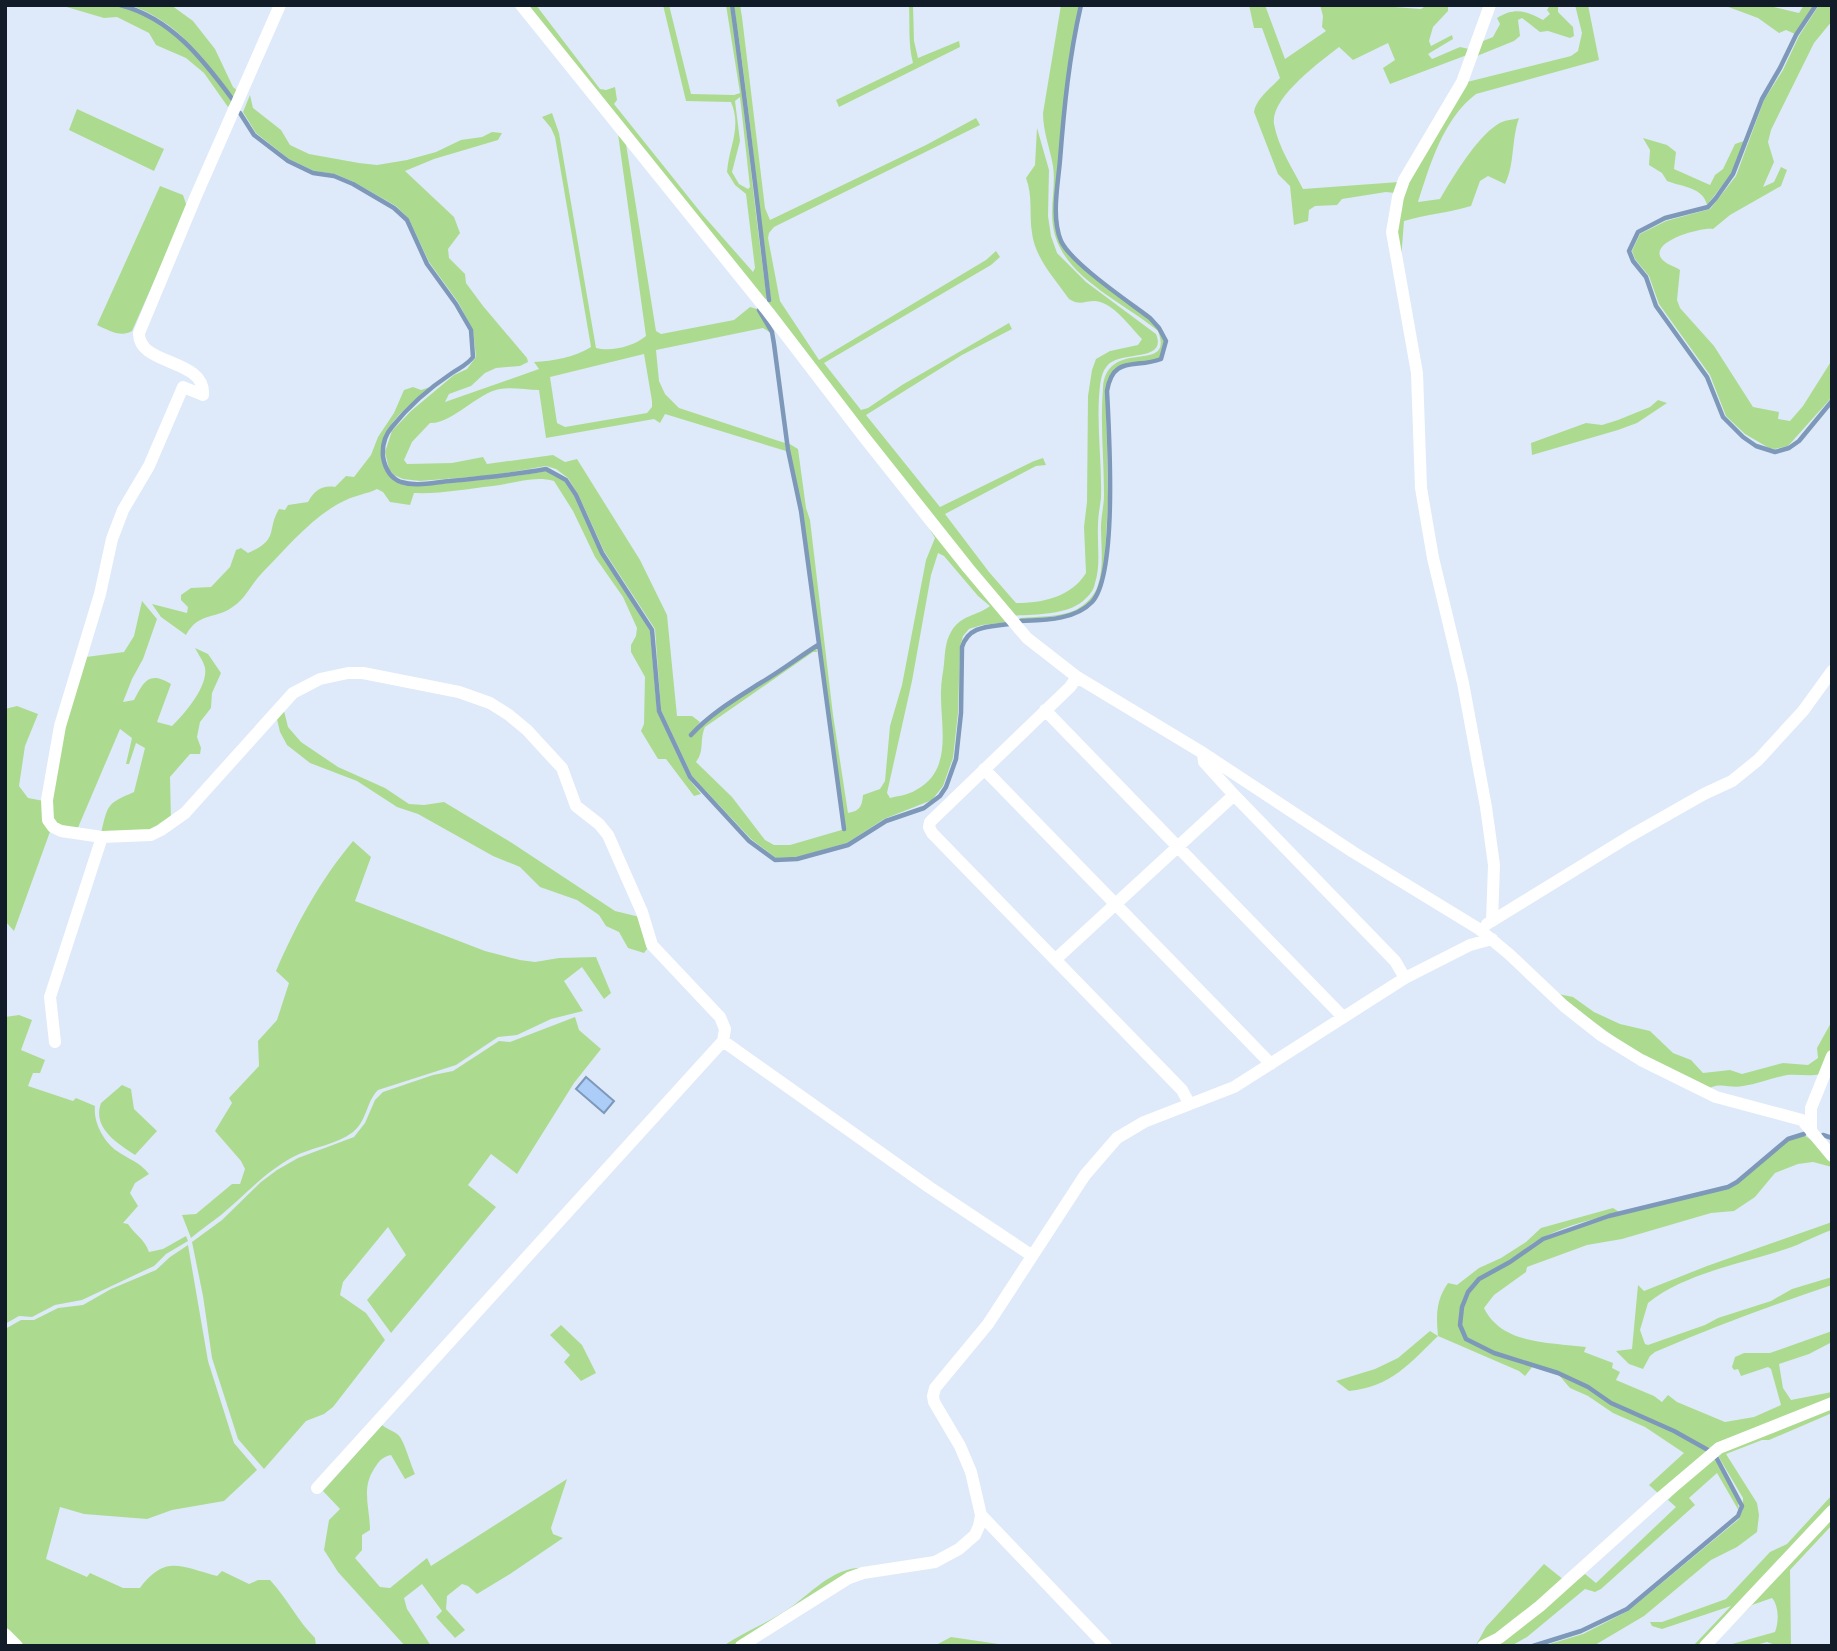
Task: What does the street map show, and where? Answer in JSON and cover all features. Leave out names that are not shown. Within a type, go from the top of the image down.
[{"type":"street","points":[[280,5],[139,333],[141,343],[154,354],[192,372],[200,379],[204,388],[203,396],[183,387],[149,466],[120,517],[111,539],[100,594],[60,726],[47,800],[48,820],[53,827],[61,831],[102,837],[151,835],[174,823],[293,693],[320,679],[363,673],[459,692],[490,703],[509,715],[543,746],[562,768],[576,806],[599,824],[615,848],[642,912],[652,945],[720,1017],[725,1029],[723,1041],[317,1488]]},
{"type":"street","points":[[521,5],[1027,638],[1077,677],[1203,753],[1353,852],[1479,929],[1573,1014],[1602,1036],[1641,1060],[1716,1097],[1802,1120],[1832,1156]]},
{"type":"street","points":[[1490,5],[1462,82],[1404,180],[1392,232],[1417,373],[1419,465],[1428,531],[1470,720],[1491,835],[1494,865],[1492,922]]},
{"type":"street","points":[[1479,929],[1630,836],[1745,772],[1803,711],[1832,671]]},
{"type":"street","points":[[1077,677],[930,822],[930,829],[1182,1090],[1189,1103]]},
{"type":"street","points":[[1045,710],[1343,1017]]},
{"type":"street","points":[[1203,753],[1204,762],[1395,961],[1405,978]]},
{"type":"street","points":[[984,769],[1271,1064]]},
{"type":"street","points":[[1056,958],[1234,795]]},
{"type":"street","points":[[55,1042],[50,997],[102,837]]},
{"type":"street","points":[[741,1646],[849,1578],[863,1573],[934,1562],[959,1549],[975,1535],[981,1515],[971,1472],[933,1396],[941,1380],[988,1324],[1084,1175],[1116,1138],[1144,1122],[1234,1087],[1405,978],[1470,945],[1492,939]]},
{"type":"street","points":[[723,1041],[929,1187],[1031,1255]]},
{"type":"street","points":[[1811,1130],[1811,1108],[1832,1056]]},
{"type":"street","points":[[1483,1646],[1499,1638],[1540,1606],[1660,1497],[1719,1448],[1832,1402]]},
{"type":"street","points":[[1704,1646],[1832,1511]]},
{"type":"street","points":[[981,1515],[1106,1646]]},
{"type":"street","points":[[5,1634],[17,1646]]},
{"type":"green space","points":[[60,5],[113,5],[150,17],[196,55],[232,101],[228,107],[204,73],[186,58],[156,45],[149,33],[117,17],[104,18]]},
{"type":"green space","points":[[128,5],[171,5],[193,21],[215,49],[233,87],[239,92],[236,101],[202,57],[176,31],[145,11]]},
{"type":"green space","points":[[526,5],[536,5],[600,89],[615,87],[617,100],[614,104],[702,214],[753,272],[755,268],[746,194],[735,185],[727,172],[735,129],[731,102],[686,101],[663,5],[669,5],[691,94],[734,95],[740,93],[726,5],[730,5],[767,298],[765,300]],"holes":[[[740,97],[750,187],[748,189],[739,184],[732,172],[740,141],[735,101]]]},
{"type":"green space","points":[[734,5],[740,5],[765,208],[770,220],[976,118],[980,125],[774,227],[768,238],[780,301],[819,360],[986,260],[996,251],[1000,257],[991,265],[824,363],[861,410],[1009,323],[1012,329],[962,355],[866,415],[940,507],[1043,458],[1046,465],[1036,466],[945,514],[1016,603],[1056,597],[1073,588],[1086,573],[1084,527],[1087,502],[1088,396],[1092,370],[1096,359],[1110,351],[1138,345],[1142,339],[1121,316],[1102,302],[1079,303],[1069,299],[1037,251],[1032,233],[1026,178],[1035,165],[1037,128],[1049,170],[1048,216],[1057,253],[1086,282],[1156,334],[1158,343],[1155,349],[1149,353],[1113,361],[1107,366],[1102,377],[1099,409],[1101,498],[1098,569],[1092,590],[1076,606],[1048,613],[1011,616],[767,304],[771,299]]},
{"type":"green space","points":[[909,5],[913,5],[914,41],[918,58],[959,41],[960,47],[839,107],[836,100],[913,63]]},
{"type":"green space","points":[[1061,5],[1080,5],[1061,140],[1055,203],[1058,235],[1076,261],[1155,324],[1164,336],[1165,346],[1160,358],[1119,367],[1109,379],[1106,391],[1108,500],[1105,559],[1103,579],[1097,594],[1085,607],[1069,615],[1018,620],[1068,613],[1085,604],[1096,591],[1102,564],[1103,388],[1107,372],[1116,363],[1157,352],[1161,344],[1158,331],[1080,273],[1058,244],[1052,218],[1053,166],[1043,113]]},
{"type":"green space","points":[[1249,5],[1265,5],[1285,59],[1326,31],[1322,27],[1320,5],[1421,9],[1427,5],[1448,5],[1448,11],[1433,27],[1429,41],[1431,46],[1452,35],[1453,39],[1428,54],[1432,59],[1460,47],[1469,49],[1467,55],[1390,84],[1383,68],[1395,60],[1388,43],[1353,60],[1339,47],[1298,81],[1280,103],[1275,114],[1274,124],[1279,141],[1303,189],[1399,182],[1395,193],[1342,199],[1337,205],[1315,206],[1309,210],[1308,221],[1294,225],[1290,186],[1278,174],[1254,112],[1261,98],[1280,78],[1262,28],[1254,28]]},
{"type":"green space","points":[[1550,5],[1558,5],[1558,12],[1573,27],[1574,36],[1570,38],[1548,31],[1540,32],[1522,18],[1518,20],[1520,36],[1477,56],[1483,41],[1493,37],[1500,24],[1497,18],[1509,12],[1520,12],[1543,20],[1550,14],[1547,10]]},
{"type":"green space","points":[[1575,5],[1588,5],[1599,60],[1476,94],[1465,104],[1446,129],[1418,202],[1440,199],[1481,139],[1500,123],[1519,118],[1505,184],[1488,176],[1480,181],[1471,206],[1404,221],[1401,260],[1397,227],[1406,185],[1467,82],[1571,56],[1578,51],[1582,33]]},
{"type":"green space","points":[[1723,5],[1766,5],[1799,13],[1804,5],[1814,5],[1795,34],[1786,30],[1779,33],[1758,18]]},
{"type":"green space","points":[[1819,5],[1832,5],[1832,21],[1814,43],[1771,130],[1768,142],[1774,162],[1763,187],[1774,182],[1781,167],[1787,170],[1781,186],[1730,215],[1713,229],[1679,236],[1663,246],[1660,252],[1663,260],[1680,270],[1677,300],[1680,308],[1714,346],[1753,407],[1779,412],[1778,419],[1790,421],[1803,406],[1832,360],[1832,397],[1788,446],[1775,449],[1745,434],[1726,416],[1710,375],[1659,304],[1649,276],[1632,251],[1640,234],[1666,221],[1710,209],[1736,176],[1764,100]]},
{"type":"green space","points":[[250,95],[253,108],[281,130],[290,145],[309,154],[377,165],[436,152],[461,140],[482,137],[492,132],[502,133],[498,140],[434,159],[405,171],[454,217],[460,233],[448,249],[449,258],[465,274],[466,283],[528,362],[520,366],[496,368],[485,373],[471,386],[449,394],[445,402],[539,369],[534,362],[564,358],[591,347],[555,137],[542,117],[552,113],[559,133],[596,348],[622,347],[646,336],[618,134],[626,144],[656,331],[661,334],[734,320],[750,307],[757,309],[771,333],[763,328],[656,350],[659,381],[665,394],[679,408],[785,443],[786,451],[665,414],[660,423],[654,419],[546,438],[539,390],[509,388],[491,392],[447,419],[430,423],[412,442],[404,460],[407,464],[452,463],[483,457],[487,464],[553,455],[565,462],[577,459],[640,560],[667,615],[677,716],[692,716],[700,722],[690,736],[735,699],[816,646],[817,652],[813,652],[705,727],[696,762],[732,797],[765,840],[774,845],[790,845],[845,829],[802,511],[788,443],[798,449],[810,520],[833,715],[848,813],[860,807],[863,795],[880,789],[885,781],[890,726],[902,685],[926,560],[935,538],[909,496],[1009,622],[982,625],[969,629],[963,636],[953,758],[943,786],[932,800],[884,819],[847,843],[797,857],[776,858],[751,839],[692,776],[661,710],[655,629],[604,551],[568,478],[556,469],[546,466],[495,475],[420,481],[403,479],[389,469],[385,452],[392,431],[411,411],[454,375],[467,369],[476,357],[473,330],[458,302],[429,262],[409,219],[396,206],[354,182],[335,174],[314,171],[289,159],[256,133],[243,112]],"holes":[[[644,354],[652,401],[652,407],[647,413],[565,427],[557,423],[550,377]],[[938,553],[944,556],[990,606],[959,622],[948,640],[941,688],[942,746],[936,771],[916,790],[890,798],[887,793],[912,681],[931,575]]]},
{"type":"green space","points":[[77,109],[164,149],[154,171],[69,130]]},
{"type":"green space","points":[[1643,138],[1667,145],[1676,152],[1674,169],[1710,185],[1715,175],[1723,169],[1735,144],[1744,141],[1732,173],[1707,205],[1697,191],[1667,181],[1662,173],[1649,165],[1650,150]]},
{"type":"green space","points":[[160,186],[183,195],[187,207],[132,331],[123,334],[114,332],[97,325]]},
{"type":"green space","points":[[433,386],[404,410],[388,430],[381,453],[387,472],[399,483],[414,486],[546,471],[564,481],[574,496],[600,553],[650,631],[657,711],[688,778],[701,794],[694,796],[666,759],[658,759],[641,731],[644,724],[645,677],[631,652],[637,628],[623,597],[595,557],[573,511],[554,481],[531,479],[454,491],[414,493],[410,505],[390,502],[383,492],[377,489],[346,500],[322,514],[262,573],[238,603],[228,610],[197,622],[186,635],[161,617],[152,604],[187,613],[188,607],[181,600],[181,595],[191,588],[211,587],[230,567],[236,550],[241,548],[248,553],[265,543],[271,534],[279,509],[285,510],[288,505],[308,502],[319,490],[335,487],[346,476],[354,477],[371,455],[404,390],[413,387],[421,390]]},
{"type":"green space","points":[[1658,400],[1667,403],[1637,423],[1532,455],[1531,443],[1586,423],[1602,425],[1618,420],[1650,407]]},
{"type":"green space","points":[[142,601],[157,619],[143,659],[123,702],[134,700],[148,680],[164,680],[171,684],[157,722],[172,726],[194,700],[203,683],[205,668],[195,648],[208,654],[221,673],[212,693],[211,708],[200,722],[197,737],[200,754],[190,754],[170,777],[171,820],[148,832],[101,833],[110,806],[134,792],[145,748],[136,743],[129,764],[126,764],[132,738],[120,729],[77,830],[64,828],[52,819],[53,778],[61,736],[86,657],[124,652],[134,636]]},
{"type":"green space","points":[[17,706],[38,714],[25,746],[19,786],[28,798],[44,801],[51,829],[14,931],[5,921],[5,709]]},
{"type":"green space","points":[[283,707],[288,727],[301,742],[338,767],[385,788],[409,804],[444,802],[615,911],[640,917],[650,945],[644,953],[628,948],[619,932],[606,926],[599,915],[577,900],[540,887],[520,867],[493,856],[418,814],[397,807],[357,781],[310,763],[287,745],[280,732],[276,715]]},
{"type":"green space","points":[[353,841],[371,857],[355,901],[485,951],[520,960],[535,962],[596,957],[611,993],[604,999],[582,967],[564,981],[583,1011],[551,1019],[517,1035],[498,1037],[456,1065],[378,1090],[358,1128],[353,1132],[283,1163],[191,1238],[182,1215],[196,1214],[232,1184],[240,1184],[245,1169],[215,1131],[232,1103],[229,1098],[259,1066],[258,1041],[277,1020],[289,983],[276,971],[284,953],[319,887]]},
{"type":"green space","points":[[1558,994],[1573,997],[1594,1012],[1620,1024],[1650,1031],[1673,1053],[1691,1060],[1703,1073],[1730,1070],[1742,1074],[1783,1063],[1808,1065],[1818,1058],[1817,1048],[1832,1021],[1832,1046],[1820,1074],[1787,1075],[1739,1087],[1710,1088],[1649,1059]]},
{"type":"green space","points":[[19,1015],[32,1020],[21,1050],[45,1060],[40,1073],[33,1073],[28,1086],[73,1101],[76,1098],[95,1106],[100,1131],[108,1142],[149,1174],[135,1183],[130,1193],[138,1206],[123,1223],[128,1224],[145,1243],[149,1252],[163,1249],[186,1236],[188,1241],[166,1254],[154,1266],[82,1300],[55,1305],[32,1317],[19,1316],[5,1324],[5,1017]]},
{"type":"green space","points":[[575,1017],[579,1030],[601,1049],[574,1083],[517,1174],[491,1154],[468,1185],[496,1207],[391,1333],[367,1300],[406,1255],[388,1227],[343,1282],[340,1295],[366,1313],[385,1340],[333,1407],[306,1421],[264,1469],[238,1439],[212,1358],[192,1242],[222,1220],[277,1170],[298,1158],[354,1137],[365,1123],[375,1100],[383,1092],[453,1071],[499,1041],[510,1042]]},
{"type":"green space","points":[[122,1085],[131,1089],[134,1109],[157,1131],[135,1155],[108,1134],[100,1120],[101,1103]]},
{"type":"green space","points":[[1804,1135],[1817,1144],[1832,1161],[1832,1167],[1813,1162],[1798,1164],[1775,1173],[1755,1197],[1734,1211],[1711,1213],[1622,1239],[1587,1245],[1527,1267],[1526,1272],[1494,1295],[1484,1308],[1502,1329],[1528,1340],[1586,1347],[1584,1352],[1613,1363],[1612,1368],[1620,1372],[1616,1380],[1662,1402],[1668,1395],[1677,1402],[1725,1422],[1754,1417],[1781,1405],[1771,1369],[1768,1367],[1741,1376],[1738,1369],[1734,1370],[1732,1367],[1735,1357],[1744,1353],[1770,1353],[1832,1331],[1832,1342],[1809,1354],[1779,1364],[1783,1388],[1791,1400],[1832,1392],[1832,1398],[1716,1443],[1709,1449],[1675,1430],[1611,1402],[1589,1386],[1466,1338],[1461,1325],[1469,1292],[1480,1280],[1511,1263],[1543,1240],[1609,1218],[1728,1188],[1788,1140]]},
{"type":"green space","points":[[1613,1208],[1621,1213],[1581,1222],[1544,1237],[1508,1262],[1480,1277],[1468,1290],[1459,1315],[1465,1340],[1493,1354],[1533,1366],[1525,1376],[1438,1336],[1438,1308],[1448,1283],[1457,1285],[1479,1268],[1526,1242],[1541,1228]]},
{"type":"green space","points":[[1832,1222],[1832,1230],[1798,1245],[1714,1270],[1662,1293],[1648,1303],[1640,1330],[1645,1344],[1648,1345],[1771,1301],[1792,1289],[1832,1277],[1832,1285],[1655,1352],[1643,1369],[1629,1364],[1616,1351],[1632,1349],[1638,1285],[1644,1291]]},
{"type":"green space","points":[[188,1245],[208,1361],[234,1443],[257,1470],[224,1501],[172,1510],[147,1519],[84,1514],[60,1507],[46,1559],[87,1577],[90,1573],[123,1588],[140,1588],[158,1571],[175,1566],[217,1576],[222,1571],[249,1584],[258,1580],[270,1580],[315,1638],[316,1646],[23,1646],[5,1627],[5,1329],[21,1320],[34,1320],[58,1308],[83,1305],[111,1289],[156,1270]]},
{"type":"green space","points":[[561,1325],[582,1345],[596,1373],[581,1381],[564,1362],[570,1355],[550,1335]]},
{"type":"green space","points":[[1430,1331],[1438,1336],[1399,1372],[1377,1385],[1349,1391],[1336,1381],[1375,1369],[1398,1358]]},
{"type":"green space","points":[[1558,1374],[1587,1388],[1610,1404],[1674,1432],[1708,1451],[1659,1494],[1649,1485],[1684,1453],[1645,1427],[1613,1413],[1588,1396],[1570,1388]]},
{"type":"green space","points":[[1832,1408],[1832,1413],[1769,1440],[1762,1440],[1726,1454],[1757,1503],[1757,1532],[1737,1547],[1711,1560],[1644,1616],[1595,1645],[1543,1646],[1583,1634],[1628,1611],[1739,1519],[1743,1510],[1743,1498],[1717,1454]]},
{"type":"green space","points":[[382,1425],[400,1437],[415,1474],[405,1479],[391,1455],[379,1462],[370,1476],[367,1491],[370,1530],[362,1535],[362,1550],[355,1558],[380,1587],[390,1588],[427,1558],[431,1566],[567,1479],[551,1528],[553,1534],[563,1538],[477,1594],[462,1584],[447,1596],[446,1609],[465,1630],[455,1638],[436,1617],[442,1611],[422,1584],[404,1598],[407,1609],[431,1646],[405,1646],[338,1572],[324,1550],[329,1520],[340,1509],[323,1491]]},
{"type":"green space","points":[[1714,1457],[1738,1501],[1739,1511],[1717,1473],[1689,1498],[1695,1505],[1601,1589],[1595,1592],[1585,1589],[1527,1637],[1511,1646],[1491,1646],[1585,1574],[1596,1583],[1676,1507],[1668,1500],[1701,1466]]},
{"type":"green space","points":[[1832,1495],[1832,1505],[1700,1646],[1693,1646],[1731,1606],[1662,1629],[1652,1626],[1650,1622],[1662,1622],[1726,1599],[1770,1552],[1787,1544]]},
{"type":"green space","points":[[1832,1515],[1832,1525],[1790,1570],[1791,1646],[1778,1646],[1767,1642],[1752,1646],[1725,1646],[1775,1632],[1778,1614],[1772,1598],[1752,1605],[1712,1646]]},
{"type":"green space","points":[[1544,1564],[1564,1580],[1495,1636],[1476,1645],[1486,1627]]},
{"type":"green space","points":[[857,1568],[865,1570],[737,1646],[723,1646],[782,1613],[836,1574]]},
{"type":"green space","points":[[951,1637],[1012,1646],[934,1646]]},
{"type":"water","points":[[586,1077],[614,1101],[604,1113],[576,1089]]},
{"type":"waterway","points":[[120,5],[138,11],[170,30],[198,55],[233,100]]},
{"type":"waterway","points":[[732,5],[769,300]]},
{"type":"waterway","points":[[1021,621],[1068,616],[1092,602],[1100,587],[1109,534],[1107,391],[1114,372],[1120,368],[1161,359],[1166,341],[1150,318],[1076,260],[1061,241],[1058,232],[1056,201],[1065,102],[1081,5]]},
{"type":"waterway","points":[[1816,5],[1796,35],[1762,99],[1733,174],[1716,198],[1708,207],[1665,218],[1638,232],[1629,251],[1633,261],[1646,277],[1656,306],[1707,377],[1723,417],[1743,437],[1756,446],[1775,452],[1789,448],[1799,441],[1832,401]]},
{"type":"waterway","points":[[240,113],[254,135],[288,161],[313,173],[334,176],[353,184],[394,208],[407,220],[427,264],[471,330],[473,357],[420,398],[388,434],[383,453],[389,472],[397,480],[413,484],[546,469],[566,480],[576,495],[602,553],[652,630],[659,711],[690,777],[749,841],[775,860],[797,859],[848,845],[886,821],[924,808],[940,796],[956,759],[961,713],[962,647],[969,635],[975,631],[1009,624]]},
{"type":"waterway","points":[[759,310],[772,332],[774,344],[788,450],[801,511],[844,829]]},
{"type":"waterway","points":[[691,735],[725,706],[818,645]]},
{"type":"waterway","points":[[1708,1450],[1674,1431],[1611,1403],[1588,1387],[1558,1373],[1494,1353],[1466,1339],[1460,1325],[1462,1307],[1468,1292],[1479,1279],[1543,1239],[1609,1216],[1728,1187],[1788,1139],[1804,1134]]},
{"type":"waterway","points":[[1823,1135],[1832,1138]]},
{"type":"waterway","points":[[1533,1646],[1581,1631],[1627,1609],[1738,1516],[1742,1506],[1716,1457]]}]
